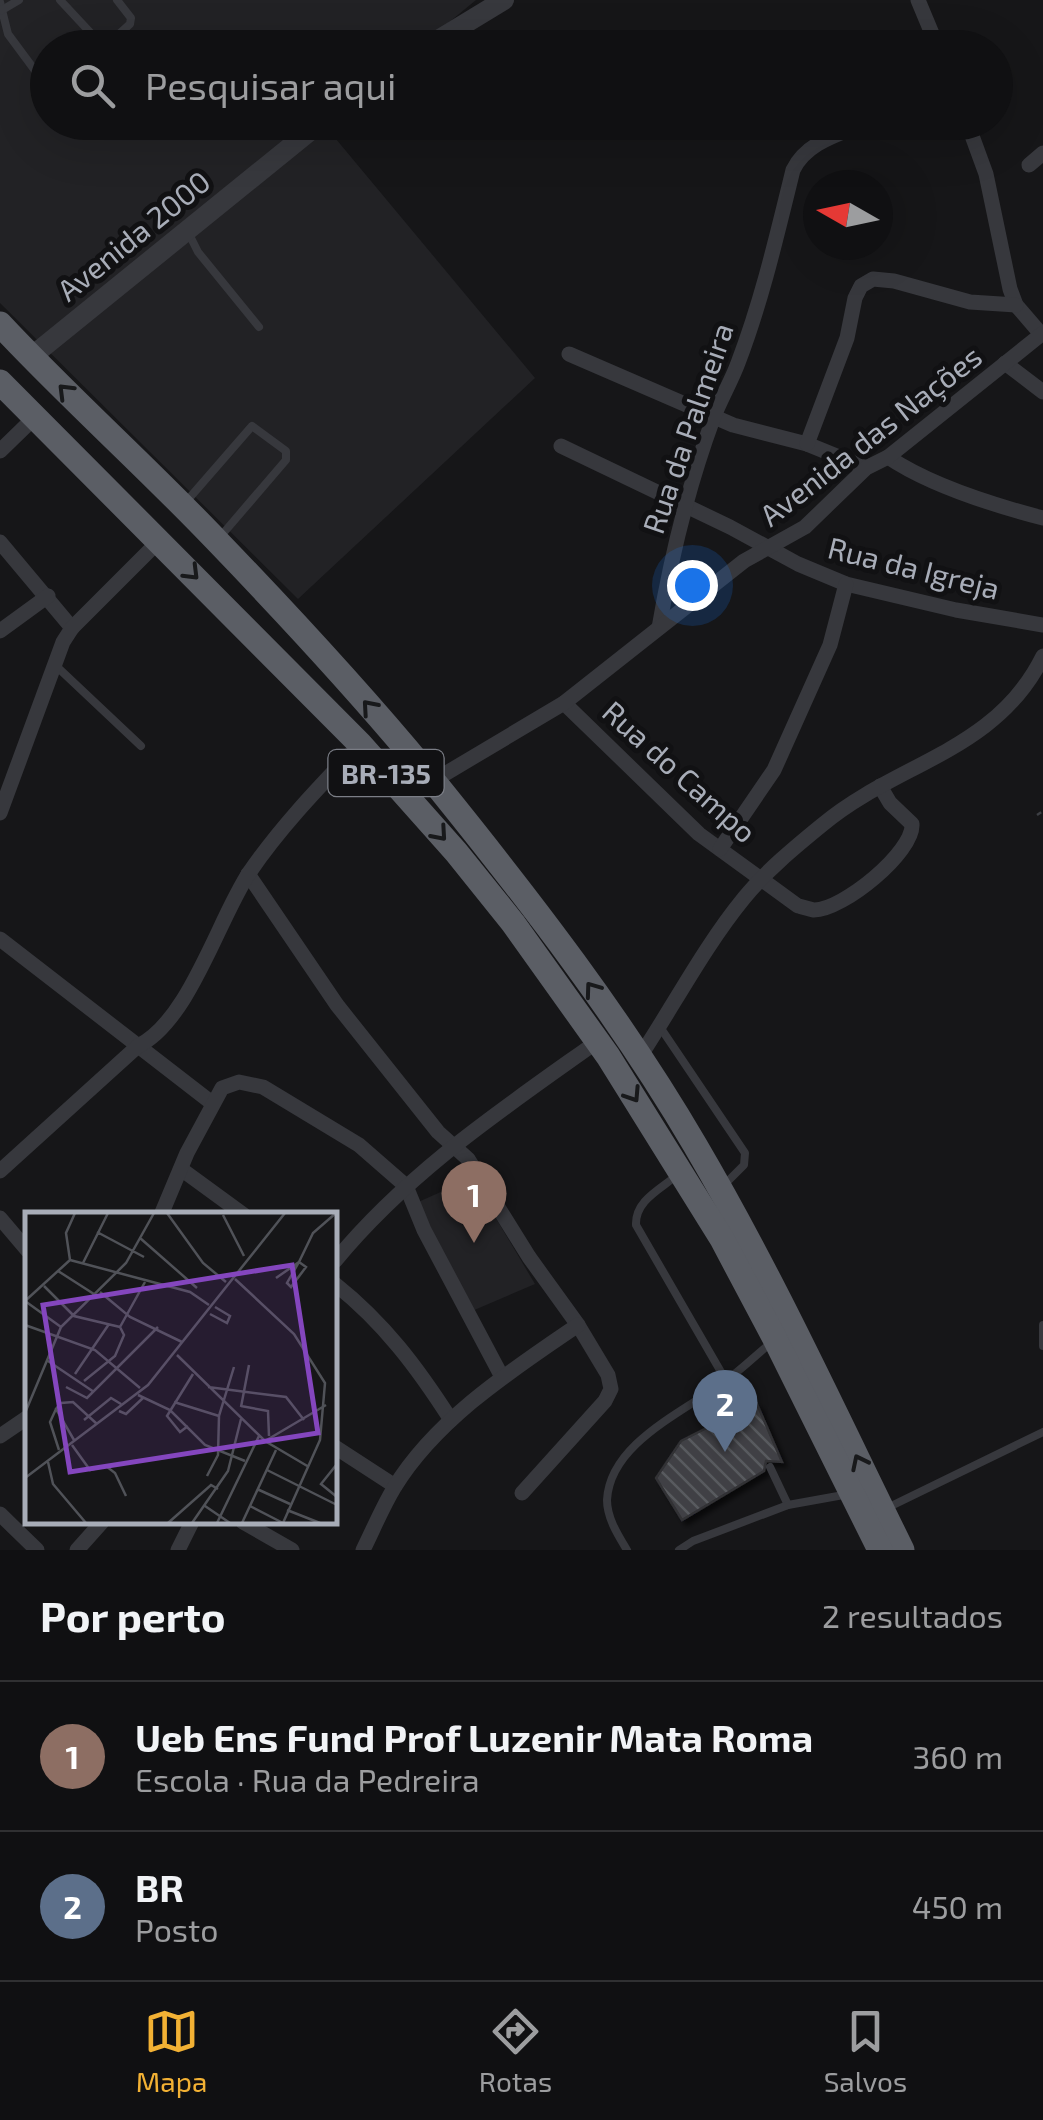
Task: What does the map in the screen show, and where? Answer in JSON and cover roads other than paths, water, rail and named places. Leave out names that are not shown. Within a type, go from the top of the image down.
[{"type":"highway","name":"BR-135","points":[[0,324],[218,541],[434,782],[591,988],[720,1189],[902,1550]]},
{"type":"highway","name":"BR-135","points":[[0,382],[360,744],[502,909],[598,1041],[681,1172],[776,1339],[880,1550]]},
{"type":"street","points":[[454,30],[504,0]]},
{"type":"street","points":[[918,0],[930,30]]},
{"type":"street","name":"Avenida 2000","points":[[31,357],[298,140]]},
{"type":"street","name":"Rua da Palmeira","points":[[660,628],[669,570],[686,507],[714,416],[758,306],[797,162],[826,140]]},
{"type":"street","points":[[974,140],[986,174],[1010,289],[1016,305],[1042,333]]},
{"type":"street","points":[[1030,165],[1043,152]]},
{"type":"street","points":[[807,444],[847,338],[855,298],[867,282],[894,281],[970,302],[1016,305]]},
{"type":"street","name":"Avenida das Nações","points":[[434,782],[564,703],[744,561],[805,527],[866,468],[888,457],[1042,333]]},
{"type":"street","points":[[569,354],[714,416],[756,432],[807,444],[866,468]]},
{"type":"street","points":[[1006,363],[1043,392]]},
{"type":"street","points":[[0,451],[35,417]]},
{"type":"street","name":"Rua da Igreja","points":[[560,446],[846,584],[956,610],[1043,624]]},
{"type":"street","points":[[888,457],[1001,508],[1043,518]]},
{"type":"street","points":[[0,812],[54,664],[72,628],[160,540]]},
{"type":"street","points":[[0,542],[72,628]]},
{"type":"street","points":[[720,848],[774,770],[822,666],[846,584]]},
{"type":"street","points":[[0,632],[48,596]]},
{"type":"street","points":[[760,879],[834,815],[982,732],[1020,693],[1043,656]]},
{"type":"street","name":"Rua do Campo","points":[[564,703],[689,824],[791,902],[814,910],[835,904],[861,888],[902,848],[913,830],[880,786]]},
{"type":"street","points":[[0,1172],[166,1024],[248,874],[302,806],[360,744]]},
{"type":"street","points":[[248,874],[337,1005],[438,1132],[468,1159],[608,1376],[611,1388],[601,1407],[522,1493]]},
{"type":"street","name":"Rua do Campo","points":[[639,1058],[711,944],[760,879]]},
{"type":"street","points":[[0,939],[212,1103]]},
{"type":"street","points":[[338,1257],[360,1230],[453,1144],[598,1041]]},
{"type":"street","points":[[163,1212],[222,1088],[233,1082],[263,1087],[359,1145],[406,1186],[424,1230],[502,1377]]},
{"type":"street","points":[[181,1169],[240,1212]]},
{"type":"street","points":[[0,1218],[25,1247]]},
{"type":"street","points":[[338,1287],[393,1337],[416,1365],[450,1420]]},
{"type":"street","points":[[363,1550],[395,1486],[450,1420],[502,1377],[578,1325]]},
{"type":"street","points":[[0,1436],[25,1419]]},
{"type":"street","points":[[338,1449],[395,1486]]},
{"type":"street","points":[[0,1514],[37,1550]]},
{"type":"street","points":[[76,1550],[99,1525]]},
{"type":"street","points":[[178,1550],[190,1525]]},
{"type":"street","points":[[248,1525],[292,1550]]},
{"type":"lane","points":[[19,0],[1,6],[8,34],[30,64]]},
{"type":"lane","points":[[60,0],[88,30]]},
{"type":"lane","points":[[116,0],[126,10],[130,24],[123,30]]},
{"type":"lane","points":[[186,230],[198,252],[258,328]]},
{"type":"lane","points":[[182,506],[252,426],[286,451],[286,460],[218,541]]},
{"type":"lane","points":[[54,664],[141,746]]},
{"type":"lane","points":[[660,1026],[744,1153],[744,1165],[720,1189]]},
{"type":"lane","points":[[681,1172],[640,1204],[636,1225],[743,1410]]},
{"type":"lane","points":[[1043,1326],[1043,1346]]},
{"type":"lane","points":[[628,1550],[610,1516],[607,1501],[612,1479],[622,1461],[664,1423],[776,1339]]},
{"type":"lane","points":[[882,1510],[1043,1432]]},
{"type":"lane","points":[[770,1468],[788,1506]]},
{"type":"lane","points":[[679,1550],[693,1541],[788,1506],[852,1494]]},
{"type":"place","name":"Ueb Ens Fund Prof Luzenir Mata Roma","points":[[474,1243]]},
{"type":"place","name":"BR","points":[[725,1452]]}]
